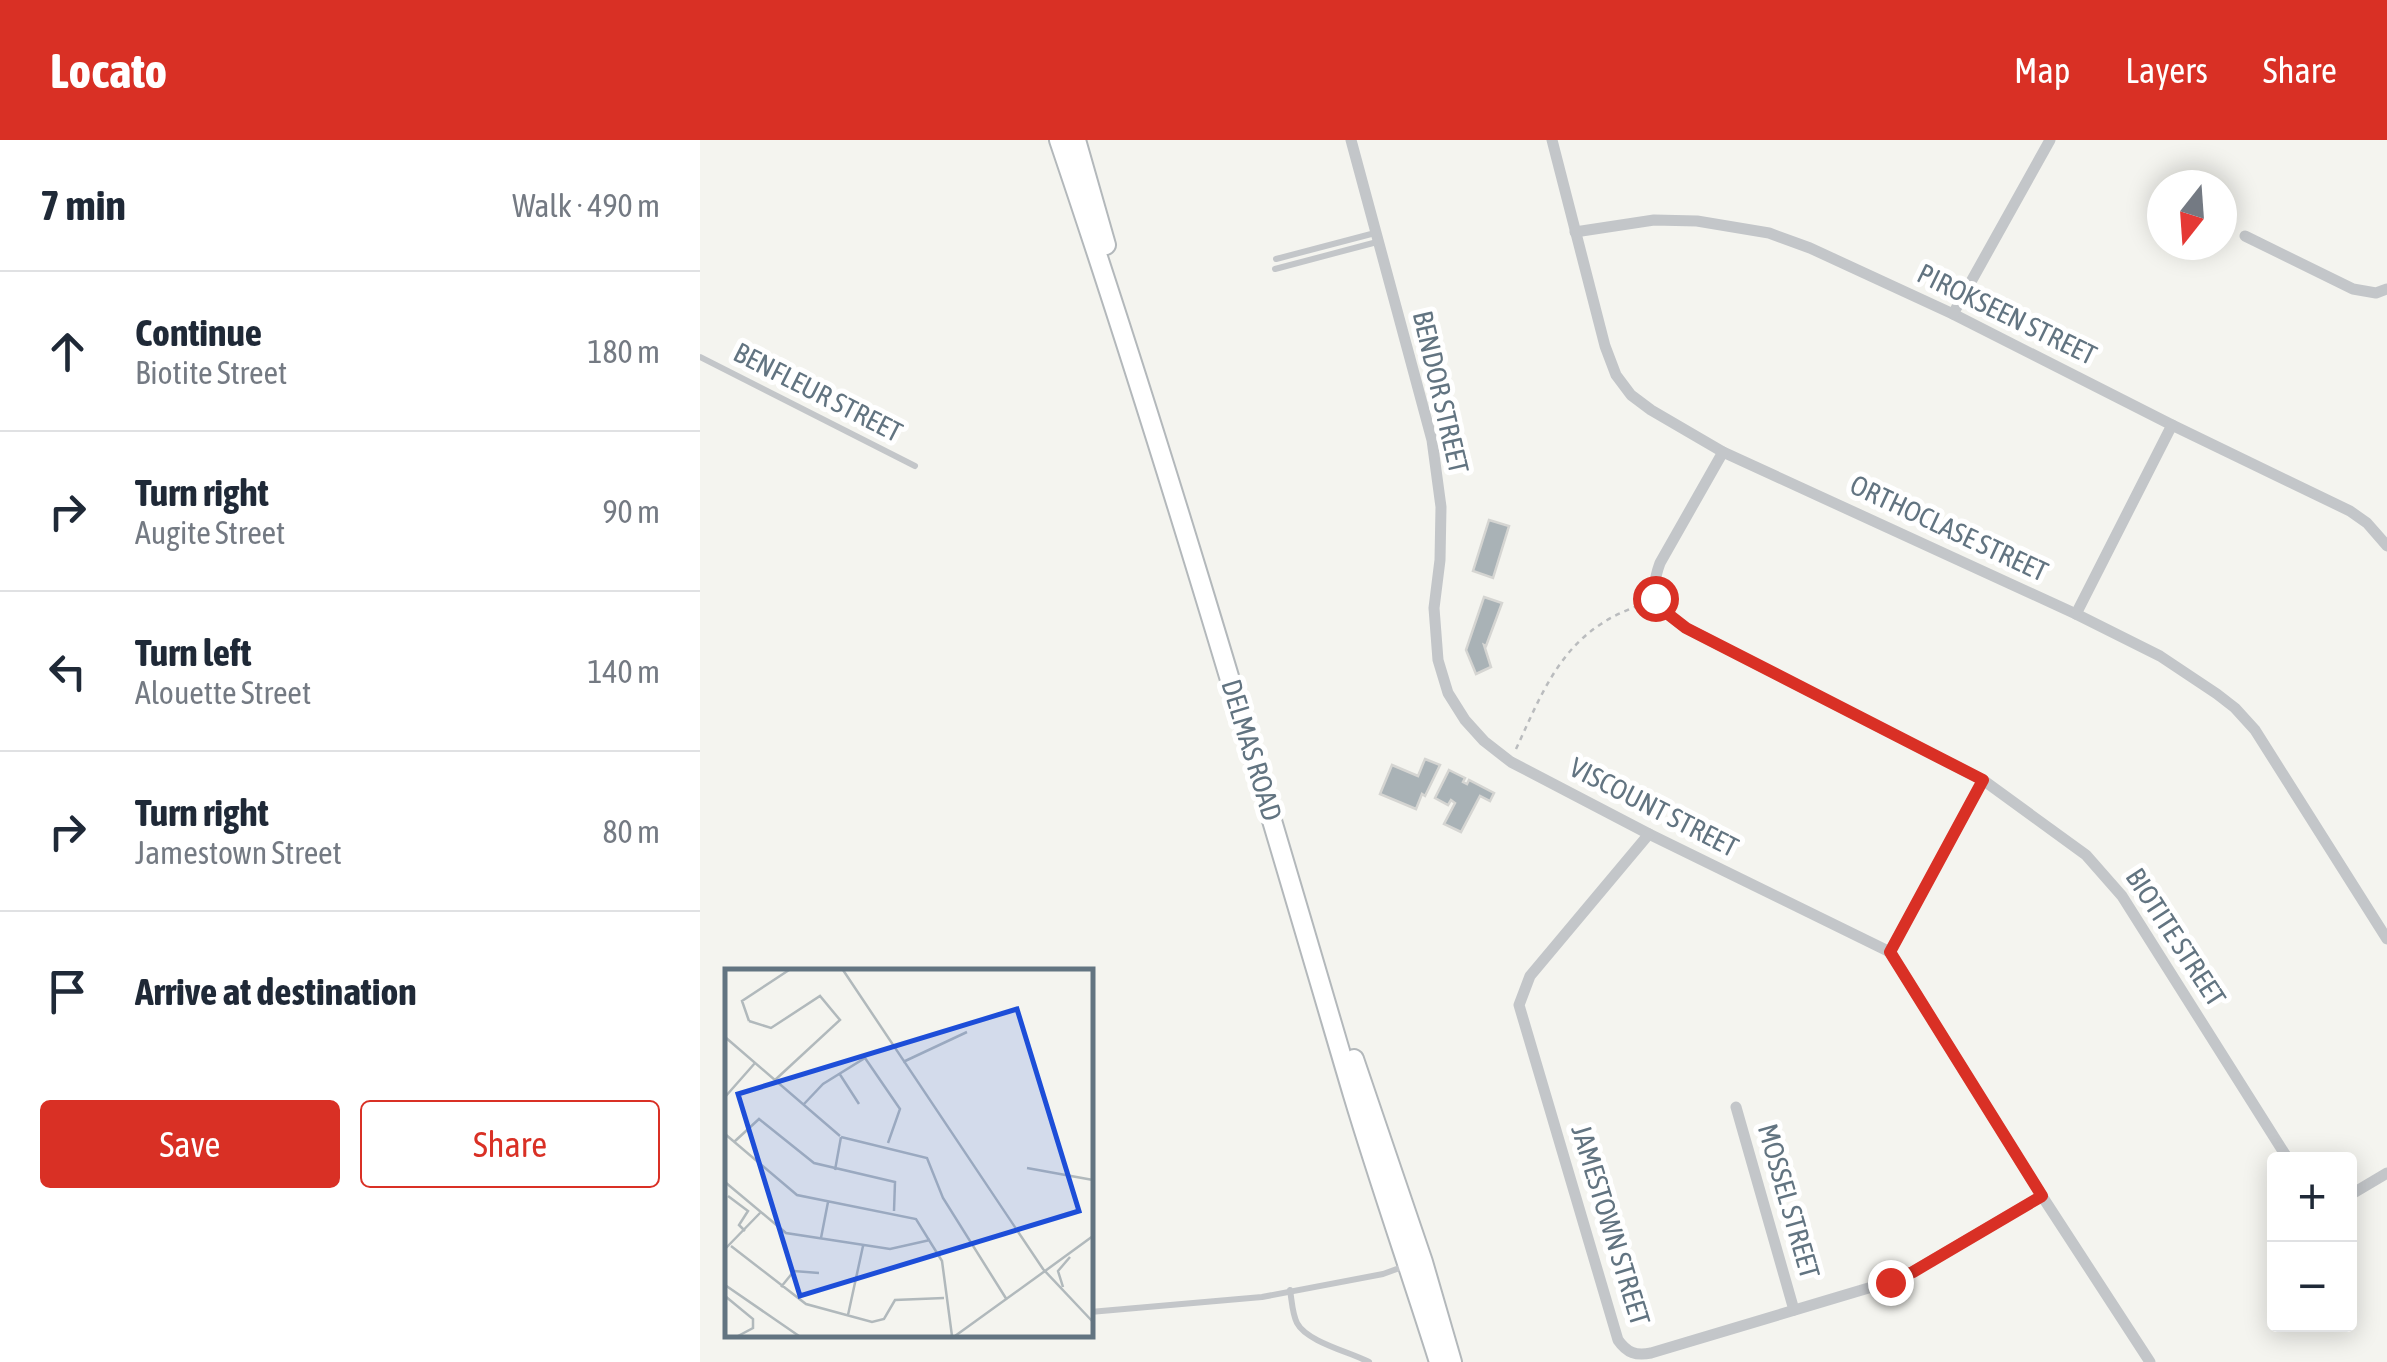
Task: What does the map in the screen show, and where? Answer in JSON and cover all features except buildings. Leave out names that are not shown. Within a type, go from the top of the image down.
[{"type":"main road","name":"DELMAS ROAD","points":[[1059,140],[1110,289],[1237,699],[1354,1095],[1452,1362]]},
{"type":"main road","name":"DELMAS ROAD","points":[[1076,140],[1341,1026],[1368,1094],[1416,1264],[1438,1362]]},
{"type":"street","name":"BENDOR STREET","points":[[1351,140],[1432,440],[1441,507],[1434,608],[1438,660]]},
{"type":"street","name":"ORTHOCLASE STREET","points":[[1552,140],[1605,346],[1616,375],[1630,395],[1723,452],[2076,614],[2160,656],[2217,694],[2255,730],[2387,939]]},
{"type":"street","points":[[1953,314],[2050,140]]},
{"type":"street","name":"PIROKSEEN STREET","points":[[1574,232],[1654,220],[1697,221],[1769,233],[1810,248],[1953,314],[2350,511],[2387,546]]},
{"type":"street","points":[[2245,236],[2354,289],[2387,289]]},
{"type":"street","points":[[2076,614],[2172,425]]},
{"type":"street","points":[[1655,598],[1654,580],[1660,563],[1723,452]]},
{"type":"street","name":"BIOTITE STREET","points":[[1655,598],[1686,628],[1983,780],[2057,832],[2103,872],[2133,913],[2283,1152]]},
{"type":"street","name":"VISCOUNT STREET","points":[[1438,660],[1448,693],[1466,720],[1510,762],[1890,952]]},
{"type":"street","points":[[1983,780],[1890,952],[2150,1362]]},
{"type":"street","name":"JAMESTOWN STREET","points":[[1649,834],[1530,976],[1518,1005],[1618,1340],[1624,1348],[1632,1353],[1651,1353],[1902,1278],[2042,1196]]},
{"type":"street","name":"MOSSEL STREET","points":[[1736,1107],[1794,1310]]},
{"type":"street","points":[[2357,1191],[2387,1173]]},
{"type":"lane","points":[[1276,260],[1378,237]]},
{"type":"lane","points":[[1275,269],[1378,237]]},
{"type":"lane","name":"BENFLEUR STREET","points":[[700,357],[915,466]]},
{"type":"lane","points":[[1092,1312],[1262,1297],[1416,1264]]},
{"type":"lane","points":[[1290,1290],[1302,1330],[1369,1362]]},
{"type":"path","points":[[1510,762],[1545,685],[1564,656],[1601,624],[1655,598]]},
{"type":"route","points":[[1655,598],[1686,628],[1983,780],[1890,952],[2042,1196],[1890,1282]]}]
